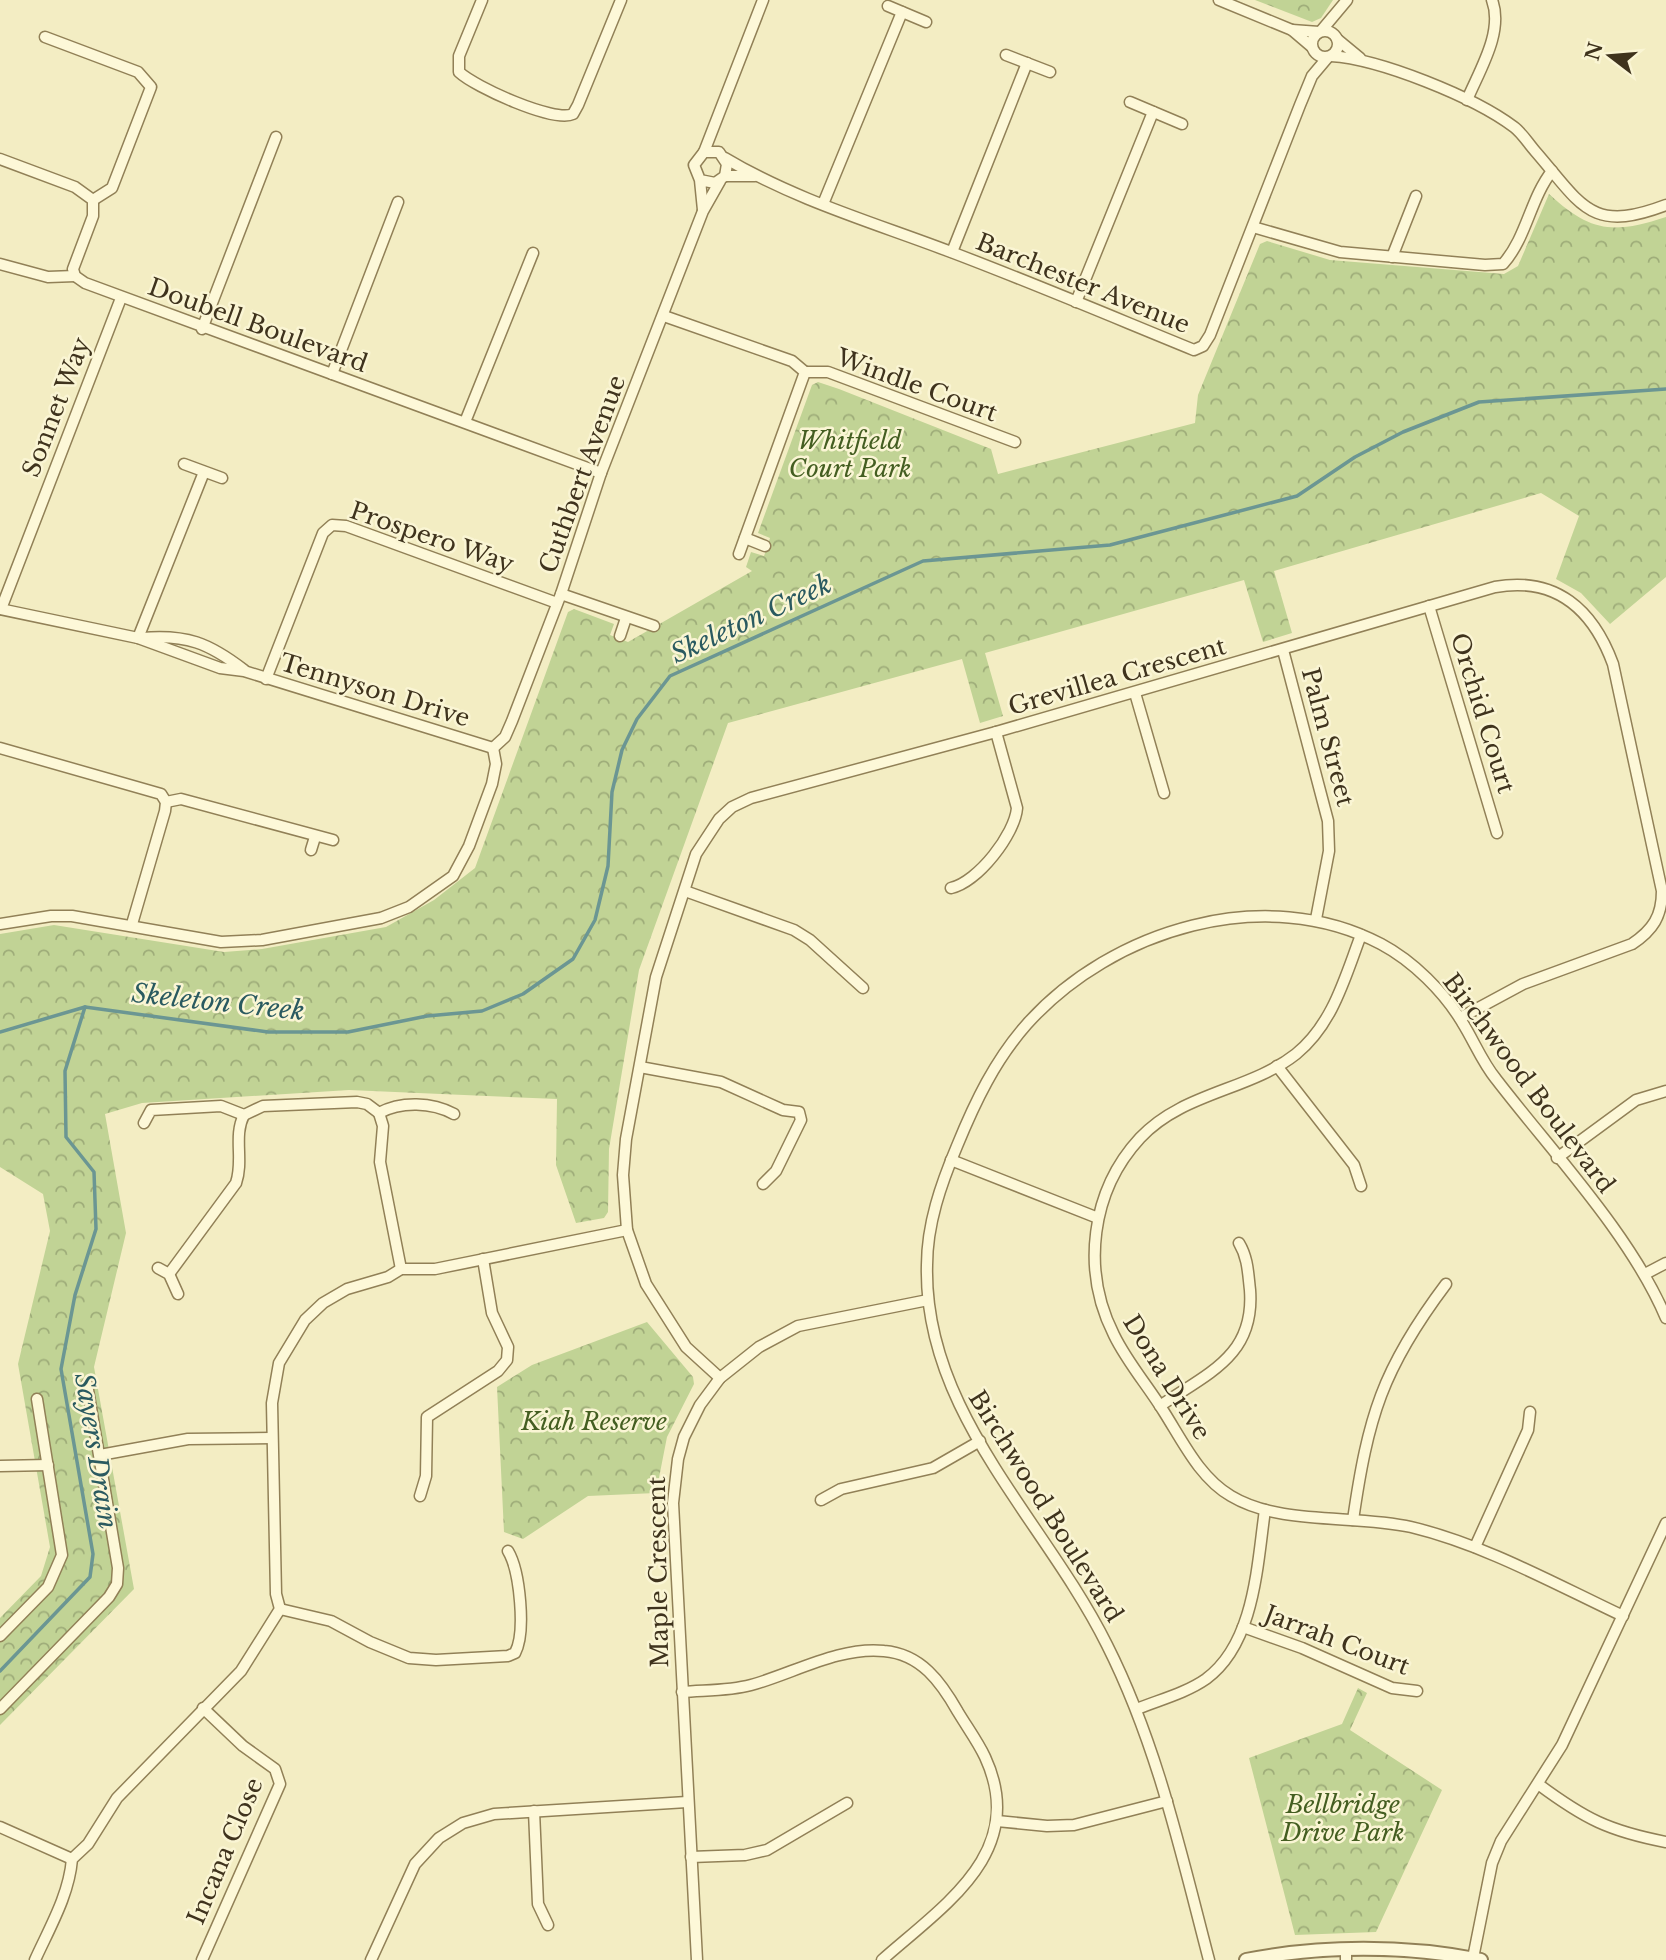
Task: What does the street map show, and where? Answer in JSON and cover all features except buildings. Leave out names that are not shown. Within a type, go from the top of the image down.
[{"type":"street","points":[[482,0],[458,56],[459,72],[475,83],[558,117],[573,114],[578,105],[621,0]]},
{"type":"street","points":[[717,123],[722,155],[722,179],[710,184],[700,180],[694,164],[704,152],[717,123],[723,99],[763,0]]},
{"type":"street","points":[[1219,0],[1292,30],[1319,56],[1360,58],[1467,100],[1515,128],[1587,210],[1612,218],[1633,218],[1666,205]]},
{"type":"street","points":[[1312,48],[1313,38],[1347,0]]},
{"type":"street","points":[[1467,100],[1492,39],[1496,21],[1492,0]]},
{"type":"street","points":[[888,6],[926,22]]},
{"type":"street","points":[[1330,56],[1337,48],[1339,11]]},
{"type":"street","points":[[823,204],[902,12]]},
{"type":"street","points":[[1292,30],[1320,31],[1336,38],[1360,58]]},
{"type":"street","points":[[44,37],[138,72],[151,87],[112,188],[93,200]]},
{"type":"street","name":"Barchester Avenue","points":[[1312,48],[1312,76]]},
{"type":"street","points":[[1006,55],[1050,72]]},
{"type":"street","name":"Barchester Avenue","points":[[722,155],[755,176],[1194,350],[1203,346],[1210,335],[1312,76],[1330,56]]},
{"type":"street","points":[[952,252],[1027,63]]},
{"type":"street","points":[[1130,102],[1182,124]]},
{"type":"street","points":[[1076,302],[1153,112]]},
{"type":"street","points":[[202,329],[276,137]]},
{"type":"street","points":[[704,152],[722,155]]},
{"type":"street","points":[[0,159],[75,187],[93,200]]},
{"type":"street","points":[[1253,227],[1319,248],[1391,257],[1503,264],[1512,254],[1539,187],[1552,171]]},
{"type":"street","name":"Barchester Avenue","points":[[722,179],[755,176]]},
{"type":"street","name":"Cuthbert Avenue","points":[[493,748],[505,737],[559,598],[601,472],[703,211],[722,179]]},
{"type":"street","name":"Cuthbert Avenue","points":[[700,180],[703,211]]},
{"type":"street","points":[[1391,257],[1416,196]]},
{"type":"street","points":[[0,264],[48,277],[75,276],[73,269],[93,216],[93,200]]},
{"type":"street","points":[[332,374],[398,202]]},
{"type":"street","points":[[464,422],[533,253]]},
{"type":"street","name":"Doubell Boulevard","points":[[75,276],[121,298],[202,329],[601,472]]},
{"type":"street","name":"Sonnet Way","points":[[0,609],[121,298]]},
{"type":"street","points":[[664,316],[792,361],[804,372],[739,554]]},
{"type":"street","name":"Windle Court","points":[[804,372],[828,372],[1015,442]]},
{"type":"street","points":[[184,464],[222,478]]},
{"type":"street","points":[[138,638],[204,472]]},
{"type":"street","name":"Prospero Way","points":[[265,679],[323,534],[332,525],[346,526],[559,598]]},
{"type":"street","points":[[745,538],[765,546]]},
{"type":"street","name":"Grevillea Crescent","points":[[720,1378],[686,1347],[666,1320],[646,1283],[627,1230],[623,1175],[656,977],[705,838],[732,807],[751,798],[1135,693],[1429,606],[1511,584],[1527,585],[1562,596],[1589,617],[1603,637],[1613,664],[1662,891],[1657,920],[1647,934],[1632,944],[1523,984],[1460,1018]]},
{"type":"street","points":[[559,598],[654,626]]},
{"type":"street","name":"Orchid Court","points":[[1429,606],[1497,833]]},
{"type":"street","name":"Tennyson Drive","points":[[0,609],[138,638],[219,668],[244,671],[493,748]]},
{"type":"street","points":[[620,636],[626,618]]},
{"type":"street","name":"Tennyson Drive","points":[[138,638],[171,635],[207,645],[244,671]]},
{"type":"street","name":"Palm Street","points":[[1283,650],[1328,821],[1329,851],[1316,919]]},
{"type":"street","points":[[1135,693],[1164,793]]},
{"type":"street","points":[[951,887],[967,881],[1006,840],[1016,819],[1017,808],[996,732]]},
{"type":"street","points":[[0,748],[152,791],[160,794],[166,802]]},
{"type":"street","points":[[0,923],[51,916],[132,924],[221,942],[262,940],[381,918],[409,907],[453,876],[464,856],[492,784],[496,764],[493,748]]},
{"type":"street","points":[[166,802],[181,799],[334,840]]},
{"type":"street","points":[[132,924],[166,802]]},
{"type":"street","points":[[311,850],[316,837]]},
{"type":"street","points":[[685,891],[794,930],[810,940],[863,988]]},
{"type":"street","name":"Birchwood Boulevard","points":[[1209,1960],[1167,1801],[1137,1709],[1106,1642],[1077,1591],[954,1399],[941,1363],[928,1300],[926,1261],[932,1225],[951,1160],[980,1091],[1001,1057],[1028,1022],[1085,974],[1139,946],[1214,920],[1250,915],[1316,919],[1361,935],[1404,958],[1438,991],[1460,1018],[1487,1068],[1645,1274],[1666,1318]]},
{"type":"street","name":"Dona Drive","points":[[1361,935],[1328,1016],[1296,1054],[1276,1066],[1189,1101],[1163,1118],[1123,1158],[1098,1217],[1094,1256],[1103,1311],[1115,1338],[1198,1466],[1213,1483],[1230,1496],[1265,1510],[1406,1526],[1475,1546],[1623,1616]]},
{"type":"street","points":[[1276,1066],[1354,1165],[1361,1186]]},
{"type":"street","points":[[640,1067],[721,1082],[783,1110],[799,1112],[802,1120],[776,1171],[763,1184]]},
{"type":"street","points":[[1557,1158],[1636,1100],[1666,1091]]},
{"type":"street","points":[[169,1274],[236,1183],[241,1169],[239,1125],[244,1115],[263,1106],[357,1102],[366,1104],[379,1113],[383,1126],[380,1162],[401,1269]]},
{"type":"street","points":[[379,1113],[404,1105],[432,1107],[454,1114]]},
{"type":"street","points":[[144,1123],[151,1110],[221,1106],[244,1115]]},
{"type":"street","points":[[951,1160],[1098,1217]]},
{"type":"street","points":[[35,1960],[63,1899],[70,1878],[72,1859],[88,1844],[117,1798],[241,1671],[279,1609],[276,1594],[272,1437],[274,1379],[293,1335],[323,1303],[347,1289],[387,1277],[401,1269],[435,1269],[627,1230]]},
{"type":"street","points":[[1160,1406],[1227,1361],[1245,1337],[1251,1310],[1248,1264],[1239,1243]]},
{"type":"street","points":[[420,1496],[426,1476],[426,1417],[498,1371],[507,1360],[508,1347],[492,1313],[483,1259]]},
{"type":"street","points":[[1645,1274],[1666,1263]]},
{"type":"street","points":[[158,1268],[169,1274],[178,1294]]},
{"type":"street","points":[[1353,1520],[1365,1443],[1375,1406],[1392,1365],[1412,1331],[1446,1284]]},
{"type":"street","name":"Maple Crescent","points":[[696,1960],[673,1503],[678,1459],[699,1405],[720,1378],[759,1347],[798,1326],[928,1300]]},
{"type":"street","points":[[0,1709],[108,1597],[117,1584],[118,1567],[87,1384]]},
{"type":"street","points":[[0,1636],[48,1587],[59,1566],[62,1544],[37,1399]]},
{"type":"street","points":[[1475,1546],[1528,1430],[1530,1412]]},
{"type":"street","points":[[100,1455],[188,1439],[272,1437]]},
{"type":"street","points":[[821,1500],[841,1489],[933,1468],[979,1441]]},
{"type":"street","points":[[0,1466],[48,1465]]},
{"type":"street","points":[[1137,1709],[1204,1680],[1226,1659],[1243,1627],[1255,1577],[1265,1510]]},
{"type":"street","points":[[1246,1960],[1303,1951],[1346,1955],[1406,1950],[1477,1959],[1492,1863],[1513,1819],[1562,1745],[1666,1523]]},
{"type":"street","points":[[279,1609],[331,1620],[370,1643],[409,1658],[436,1660],[508,1656],[515,1653],[520,1637],[516,1570],[508,1551]]},
{"type":"street","name":"Jarrah Court","points":[[1243,1627],[1314,1653],[1392,1688],[1417,1691]]},
{"type":"street","points":[[682,1692],[748,1686],[864,1650],[898,1653],[927,1669],[942,1685],[979,1747],[995,1787],[997,1821],[988,1854],[963,1889],[883,1960]]},
{"type":"street","name":"Incana Close","points":[[202,1960],[281,1784],[275,1769],[243,1745],[203,1708]]},
{"type":"street","points":[[1538,1784],[1597,1824],[1618,1832],[1666,1842]]},
{"type":"street","points":[[371,1960],[411,1871],[439,1838],[479,1816],[687,1801]]},
{"type":"street","points":[[997,1821],[1047,1826],[1074,1825],[1167,1801]]},
{"type":"street","points":[[691,1857],[745,1855],[767,1850],[847,1803]]},
{"type":"street","points":[[534,1811],[538,1904],[548,1925]]},
{"type":"street","points":[[0,1827],[72,1859]]},
{"type":"green space","points":[[1255,0],[1333,0],[1321,18],[1312,22]]},
{"type":"green space","name":"Whitfield Court Park","points":[[1549,194],[1578,216],[1604,227],[1632,226],[1666,217],[1666,577],[1610,624],[1581,593],[1556,579],[1579,516],[1541,493],[1274,571],[1292,633],[1263,642],[1244,580],[985,653],[1003,716],[980,723],[962,659],[728,723],[639,970],[609,1149],[608,1212],[604,1218],[576,1223],[556,1165],[557,1099],[349,1090],[142,1103],[105,1114],[126,1233],[94,1367],[134,1589],[0,1725],[0,1618],[41,1576],[50,1547],[18,1364],[50,1231],[43,1194],[0,1167],[0,934],[54,925],[224,952],[262,949],[386,927],[434,900],[475,868],[568,612],[574,609],[614,624],[610,635],[628,642],[752,571],[746,567],[751,552],[764,556],[770,538],[758,533],[812,385],[818,382],[839,389],[991,449],[998,474],[1195,423],[1198,395],[1260,244],[1267,241],[1330,260],[1504,274],[1518,266]]},
{"type":"green space","name":"Kiah Reserve","points":[[647,1322],[693,1377],[694,1384],[667,1437],[656,1493],[588,1496],[523,1539],[504,1532],[497,1387],[532,1365]]},
{"type":"green space","name":"Bellbridge Drive Park","points":[[1358,1688],[1367,1693],[1350,1730],[1442,1790],[1376,1932],[1295,1935],[1249,1758],[1342,1724]]},
{"type":"waterway","name":"Skeleton Creek","points":[[0,1032],[85,1007],[268,1032],[348,1032],[427,1016],[482,1011],[523,994],[573,959],[595,920],[608,866],[612,792],[622,750],[637,719],[670,676],[923,561],[1110,545],[1297,496],[1355,457],[1403,432],[1479,402],[1666,389]]},
{"type":"waterway","name":"Sayers Drain","points":[[0,1671],[90,1577],[93,1554],[61,1369],[75,1295],[96,1229],[94,1172],[66,1137],[65,1071],[85,1007]]}]
